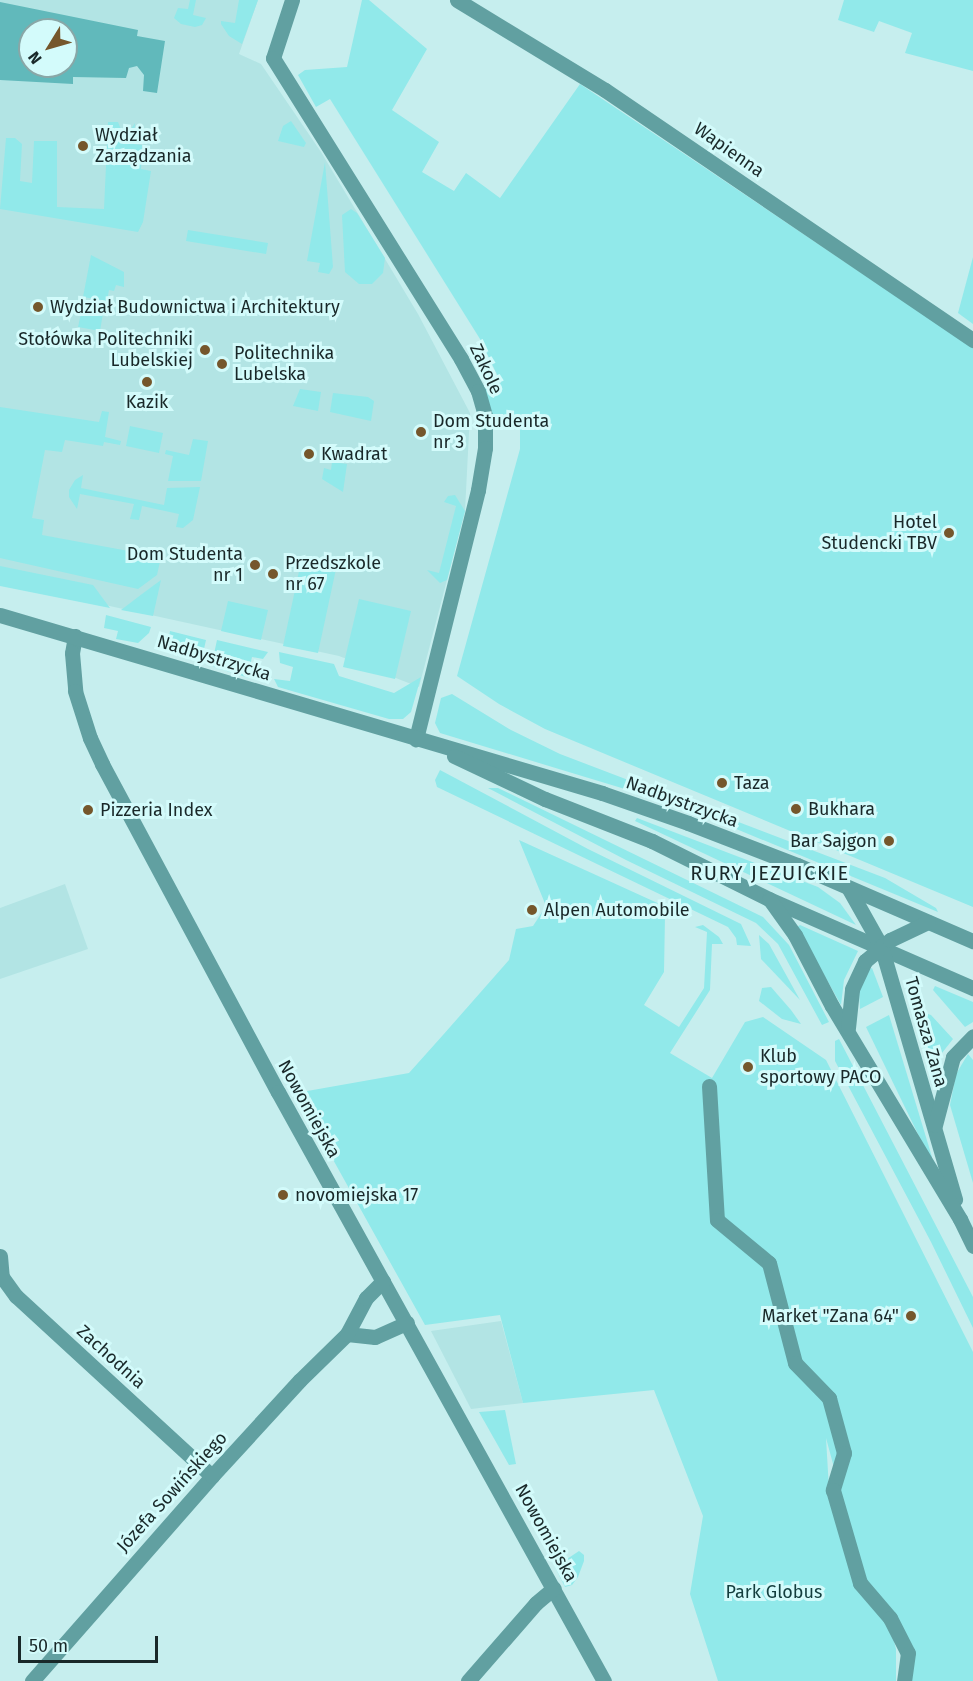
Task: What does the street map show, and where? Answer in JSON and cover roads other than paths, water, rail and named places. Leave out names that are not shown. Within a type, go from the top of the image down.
[{"type":"street","name":"Zakole","points":[[292,0],[273,58],[461,359],[482,402],[485,448],[478,490],[458,582],[416,739]]},
{"type":"street","name":"Wapienna","points":[[457,0],[526,40],[625,103],[973,340]]},
{"type":"street","name":"Nadbystrzycka","points":[[0,615],[416,739],[512,764],[602,793],[688,823],[973,941]]},
{"type":"street","name":"Nowomiejska","points":[[75,636],[72,653],[75,691],[84,722],[98,755],[278,1092],[604,1681]]},
{"type":"street","name":"Nadbystrzycka","points":[[416,739],[545,799],[652,841],[769,899],[973,988]]},
{"type":"street","name":"Tomasza Zana","points":[[849,889],[881,946],[960,1219]]},
{"type":"street","name":"Tomasza Zana","points":[[769,899],[795,935],[832,1006],[848,1028],[960,1219],[973,1246]]},
{"type":"street","points":[[848,1028],[850,996],[865,961],[881,946],[928,922]]},
{"type":"street","name":"Tomasza Zana","points":[[934,1128],[953,1057],[973,1036]]},
{"type":"street","points":[[709,1086],[717,1220],[770,1263],[795,1363],[829,1398],[844,1453],[833,1490],[860,1583],[890,1617],[908,1653],[904,1681]]},
{"type":"street","name":"Zachodnia","points":[[0,1256],[1,1278],[16,1296],[212,1476]]},
{"type":"street","name":"Józefa Sowińskiego","points":[[33,1681],[212,1476],[300,1380],[347,1334],[366,1298],[383,1281]]},
{"type":"street","points":[[347,1334],[375,1337],[407,1323]]},
{"type":"street","points":[[468,1681],[536,1603],[554,1588]]},
{"type":"place","name":"Wydział Zarządzania","points":[[83,146]]},
{"type":"place","name":"Wydział Budownictwa i Architektury","points":[[38,307]]},
{"type":"place","name":"Stołówka Politechniki Lubelskiej","points":[[205,350]]},
{"type":"place","name":"Politechnika Lubelska","points":[[222,364]]},
{"type":"place","name":"Kazik","points":[[147,382]]},
{"type":"place","name":"Dom Studenta nr 3","points":[[421,432]]},
{"type":"place","name":"Kwadrat","points":[[309,454]]},
{"type":"place","name":"Hotel Studencki TBV","points":[[949,533]]},
{"type":"place","name":"Dom Studenta nr 1","points":[[255,565]]},
{"type":"place","name":"Przedszkole nr 67","points":[[273,574]]},
{"type":"place","name":"Taza","points":[[722,783]]},
{"type":"place","name":"Bukhara","points":[[796,809]]},
{"type":"place","name":"Pizzeria Index","points":[[88,810]]},
{"type":"place","name":"Bar Sajgon","points":[[889,841]]},
{"type":"place","name":"Alpen Automobile","points":[[532,910]]},
{"type":"place","name":"Klub sportowy PACO","points":[[748,1067]]},
{"type":"place","name":"novomiejska 17","points":[[283,1195]]},
{"type":"place","name":"Market \"Zana 64\"","points":[[911,1316]]},
{"type":"district","name":"RURY JEZUICKIE","points":[[770,873]]},
{"type":"park label","name":"Park Globus","points":[[774,1592]]}]
